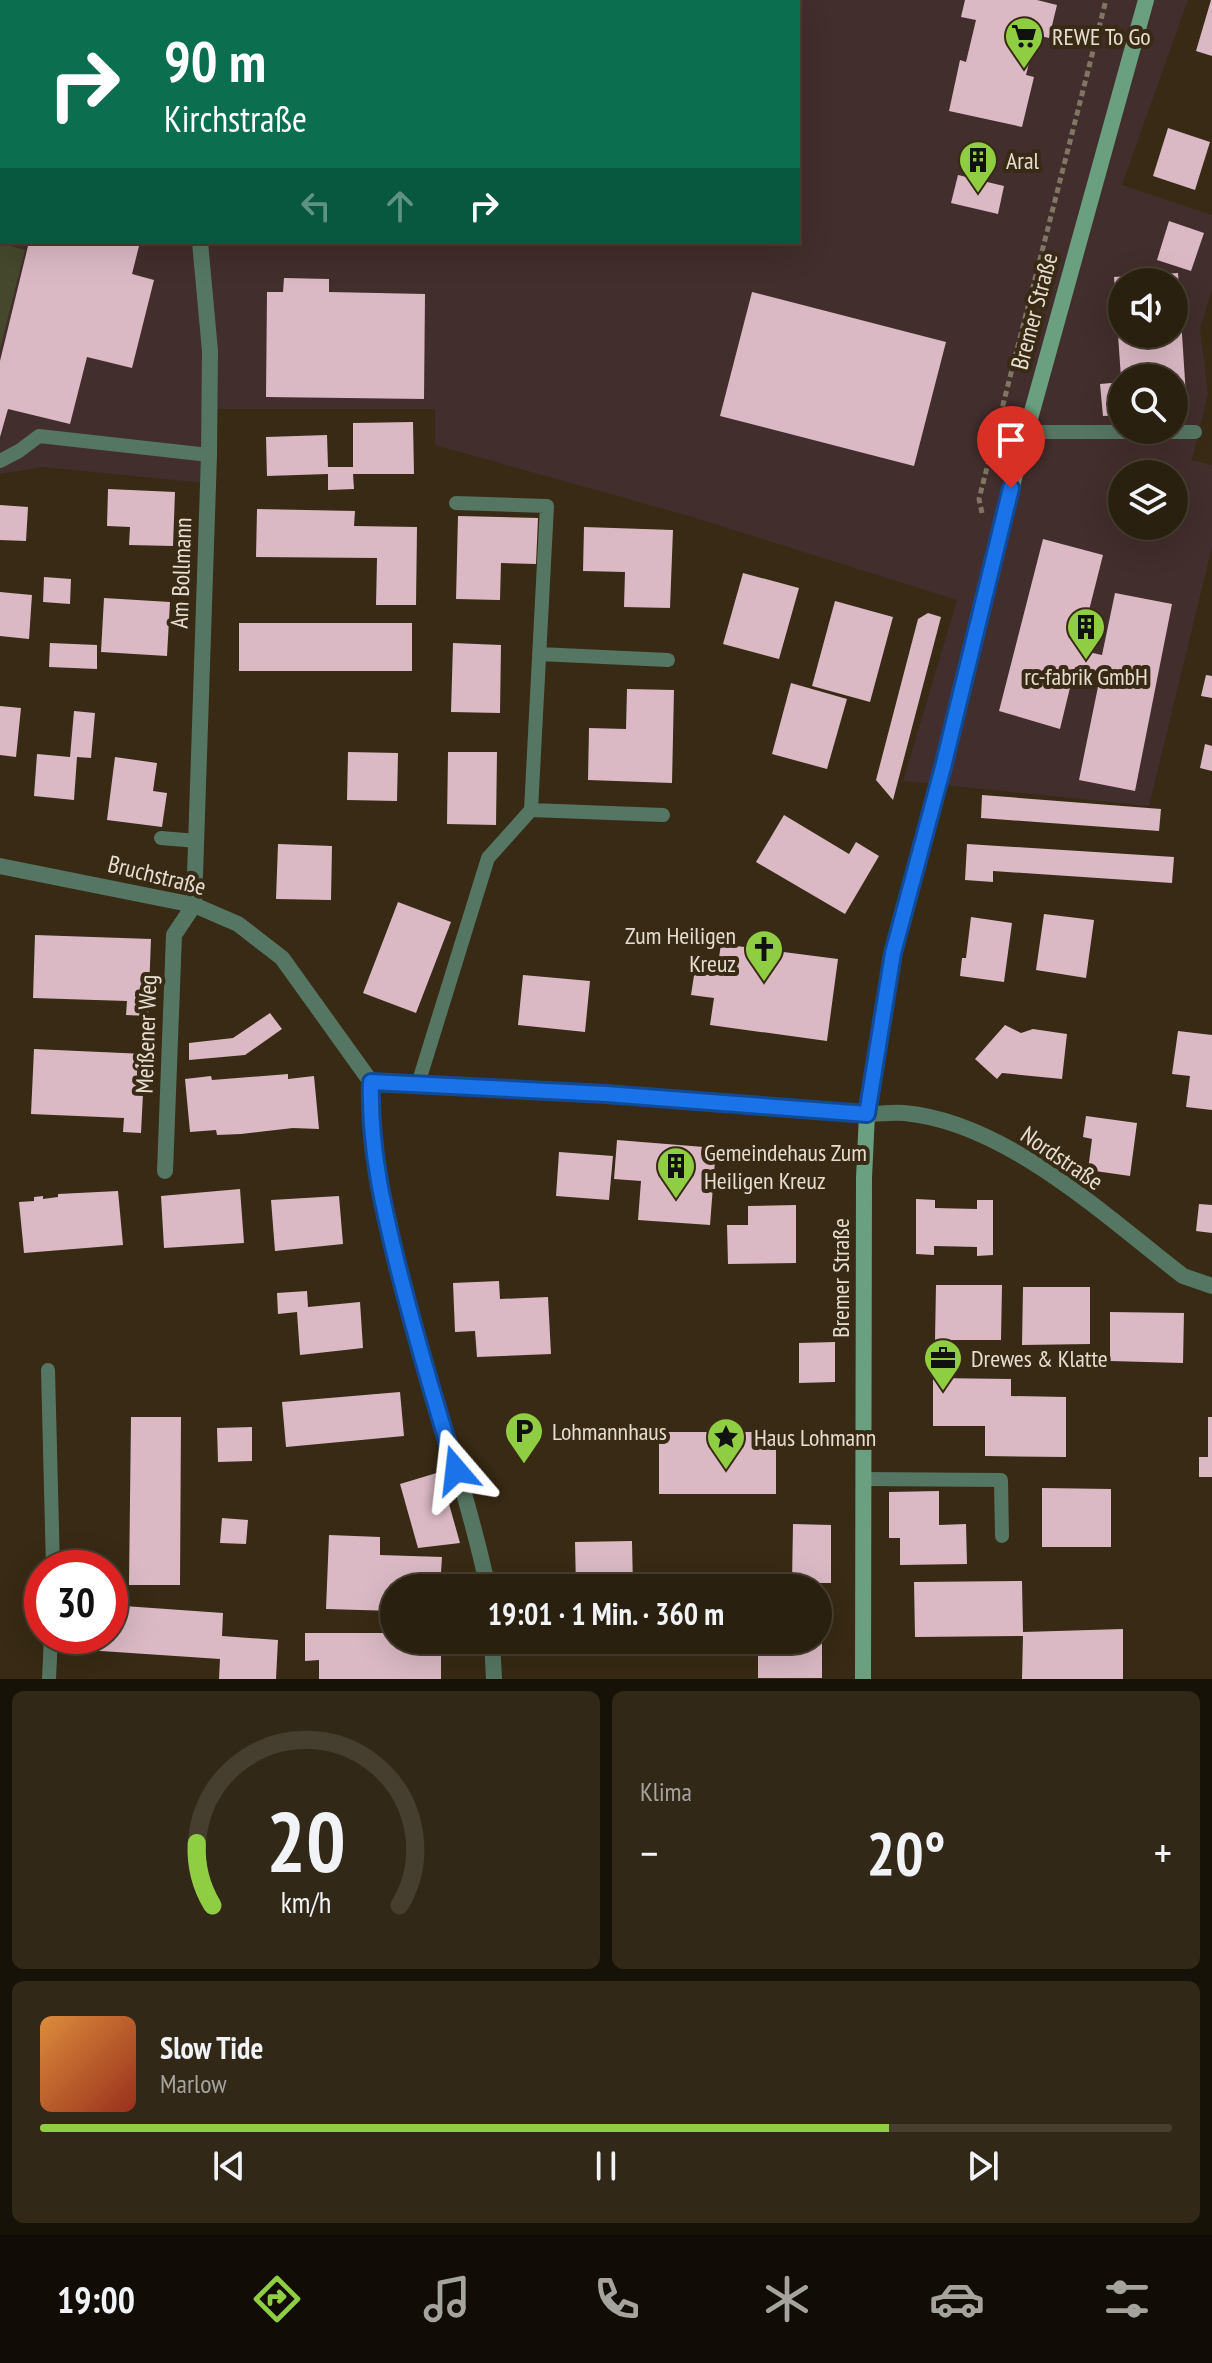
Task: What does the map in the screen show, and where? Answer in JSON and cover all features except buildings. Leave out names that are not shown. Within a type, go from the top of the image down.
[{"type":"street","name":"Bremer Straße","points":[[863,1679],[864,1178],[867,1114],[893,953],[1027,432],[1146,0]]},
{"type":"street","name":"Am Bollmann","points":[[194,905],[210,351],[200,244]]},
{"type":"street","name":"Bruchstraße","points":[[0,866],[194,905],[238,924],[282,958],[371,1082]]},
{"type":"street","name":"Meißener Weg","points":[[165,1171],[174,935],[194,905]]},
{"type":"street","name":"Nordstraße","points":[[371,1082],[606,1094],[867,1114],[905,1113],[940,1121],[974,1132],[1028,1158],[1183,1276],[1212,1286]]},
{"type":"street","points":[[371,1082],[373,1146],[385,1217],[485,1574]]},
{"type":"street","points":[[493,1654],[494,1679]]},
{"type":"lane","points":[[1027,432],[1195,432]]},
{"type":"lane","points":[[0,461],[39,436],[209,455]]},
{"type":"lane","points":[[418,1084],[488,858],[531,810],[547,506],[456,503]]},
{"type":"lane","points":[[539,654],[668,660]]},
{"type":"lane","points":[[531,810],[663,815]]},
{"type":"lane","points":[[161,838],[197,841]]},
{"type":"lane","points":[[48,1370],[53,1550]]},
{"type":"lane","points":[[863,1479],[1001,1480],[1002,1536]]},
{"type":"lane","points":[[49,1679],[50,1654]]},
{"type":"path","points":[[984,526],[979,499],[1106,0]]},
{"type":"shaded area","points":[[800,0],[1188,0],[1122,185],[1212,215],[1212,289],[1200,329],[1208,393],[1192,460],[1212,465],[1212,547],[1149,806],[903,781],[957,600],[689,516],[435,445],[435,409],[217,409],[214,484],[43,467],[0,474],[0,244],[800,244]]},
{"type":"green space","points":[[0,244],[4,244],[25,250],[0,349]]},
{"type":"place","name":"REWE To Go","points":[[1024,70]]},
{"type":"place","name":"Aral","points":[[978,194]]},
{"type":"place","name":"rc-fabrik GmbH","points":[[1086,661]]},
{"type":"place","name":"Zum Heiligen Kreuz","points":[[764,983]]},
{"type":"place","name":"Gemeindehaus Zum Heiligen Kreuz","points":[[676,1200]]},
{"type":"place","name":"Drewes & Klatte","points":[[943,1392]]},
{"type":"place","name":"Lohmannhaus","points":[[524,1465]]},
{"type":"place","name":"Haus Lohmann","points":[[726,1471]]},
{"type":"route","points":[[456,1470],[385,1217],[373,1146],[371,1082],[606,1094],[867,1114],[893,953],[943,767],[1011,488]]}]
